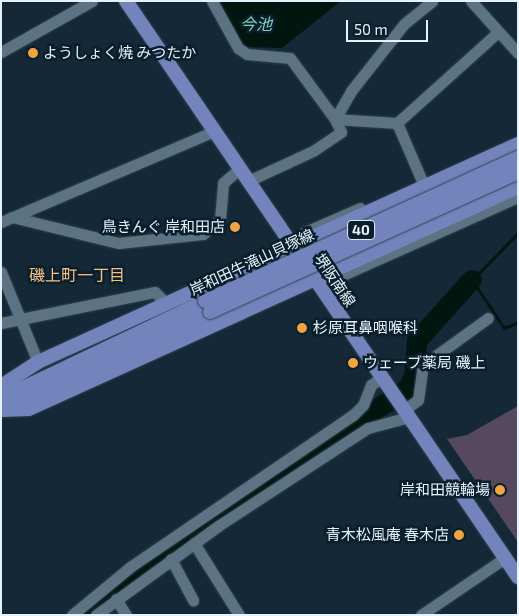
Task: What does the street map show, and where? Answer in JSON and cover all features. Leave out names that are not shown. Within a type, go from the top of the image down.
[{"type":"main road","name":"堺阪南線","points":[[126,1],[518,577]]},
{"type":"main road","points":[[1,386],[38,362],[511,147]]},
{"type":"main road","name":"岸和田牛滝山貝塚線","points":[[1,409],[207,306],[518,158]]},
{"type":"main road","name":"岸和田牛滝山貝塚線","points":[[1,398],[207,306],[518,172]]},
{"type":"main road","points":[[1,409],[29,409],[316,280],[518,186]]},
{"type":"street","points":[[1,52],[92,1]]},
{"type":"street","points":[[212,1],[238,48],[247,54],[290,58],[335,119],[341,132],[313,151],[248,180]]},
{"type":"street","points":[[335,119],[351,91],[404,24],[432,1]]},
{"type":"street","points":[[471,1],[518,54]]},
{"type":"street","points":[[335,119],[397,123],[498,32]]},
{"type":"street","points":[[397,123],[422,181]]},
{"type":"street","points":[[7,220],[214,131]]},
{"type":"street","points":[[293,246],[305,232],[518,137]]},
{"type":"street","points":[[7,220],[120,243],[203,234],[220,219],[222,183],[240,168]]},
{"type":"street","points":[[316,280],[336,278],[518,196]]},
{"type":"street","points":[[1,272],[38,362]]},
{"type":"street","points":[[1,323],[155,292],[167,304]]},
{"type":"street","points":[[96,615],[116,598],[218,526],[368,428],[405,411],[418,400],[423,365],[442,343],[480,319]]},
{"type":"street","points":[[72,615],[124,572],[353,415],[363,405],[371,385],[384,379]]},
{"type":"street","points":[[210,514],[218,526]]},
{"type":"street","points":[[194,543],[239,615]]},
{"type":"street","points":[[421,615],[505,558]]},
{"type":"street","points":[[171,559],[193,600]]},
{"type":"street","points":[[116,598],[126,615]]},
{"type":"shaded area","name":"岸和田競輪場","points":[[518,406],[518,542],[447,439],[467,435]]},
{"type":"water","name":"今池","points":[[218,1],[341,1],[282,48],[245,47]]},
{"type":"waterway","points":[[518,233],[472,280],[504,328],[518,322]]},
{"type":"waterway","points":[[84,615],[163,553],[407,389],[414,377],[417,341],[472,280]]},
{"type":"place","name":"ようしょく焼 みつたか","points":[[33,53]]},
{"type":"place","name":"鳥きんぐ 岸和田店","points":[[235,227]]},
{"type":"place","name":"杉原耳鼻咽喉科","points":[[302,328]]},
{"type":"place","name":"ウェーブ薬局 磯上","points":[[353,363]]},
{"type":"place","name":"岸和田競輪場","points":[[500,490]]},
{"type":"place","name":"青木松風庵 春木店","points":[[459,535]]},
{"type":"district","name":"磯上町一丁目","points":[[77,275]]}]
